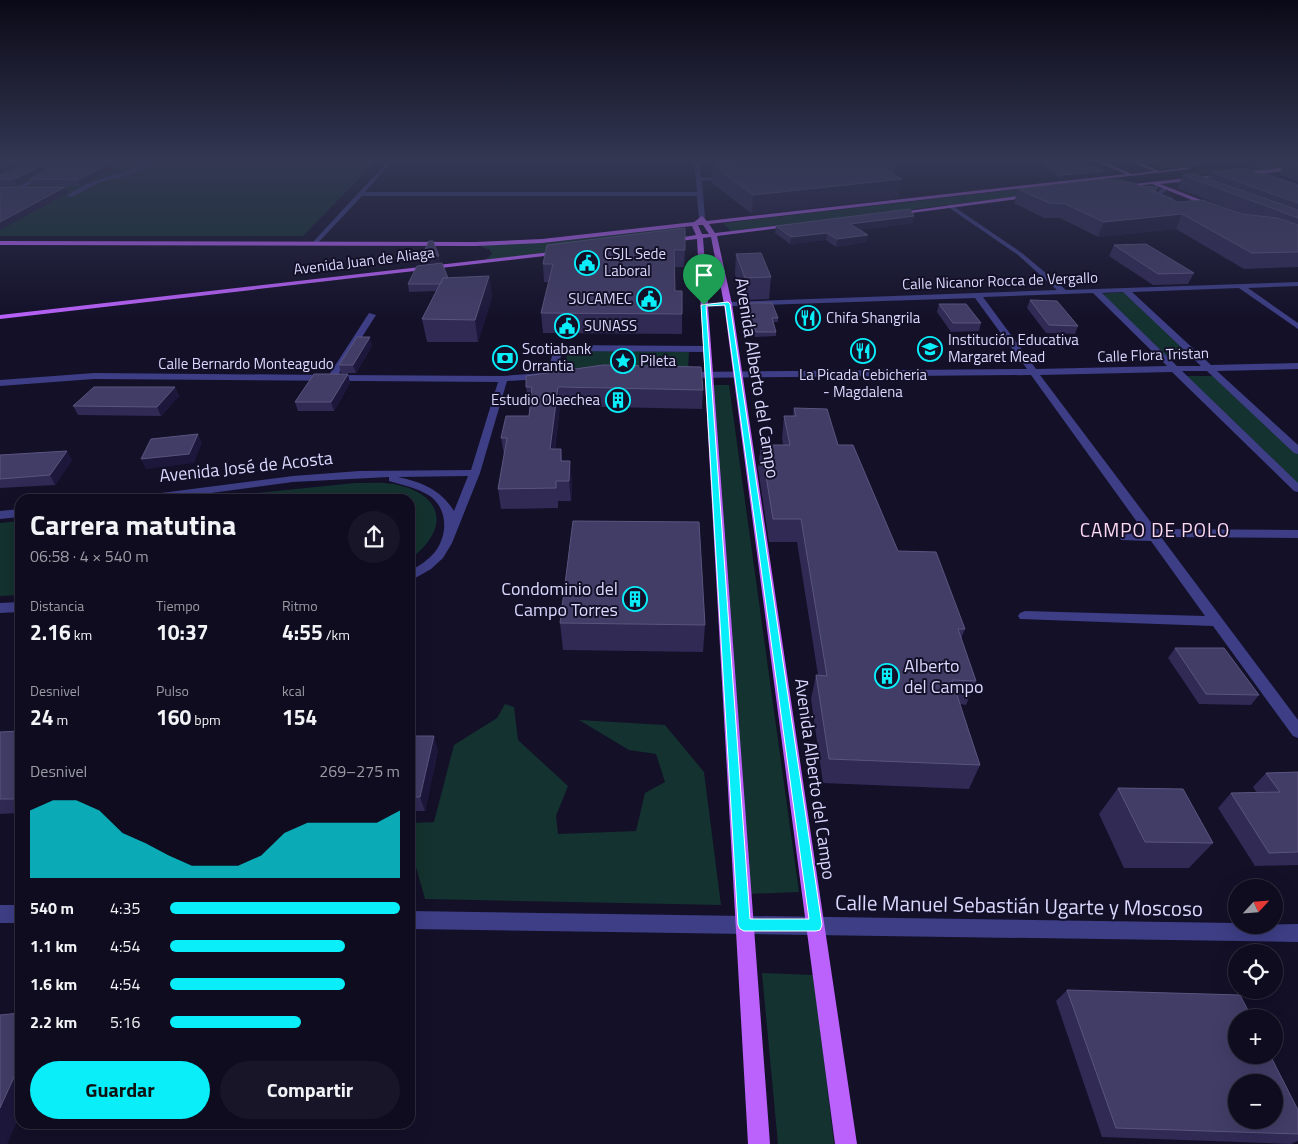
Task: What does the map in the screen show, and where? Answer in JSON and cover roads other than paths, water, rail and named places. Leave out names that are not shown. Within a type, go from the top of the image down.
[{"type":"main road","name":"Avenida Juan de Aliaga","points":[[0,243],[510,243],[600,236],[795,214]]},
{"type":"main road","points":[[702,218],[695,225],[700,237],[759,1144]]},
{"type":"main road","name":"Avenida Alberto del Campo","points":[[702,218],[708,224],[714,236],[728,304],[846,1144]]},
{"type":"main road","points":[[738,221],[731,226],[738,230],[751,231]]},
{"type":"main road","points":[[658,242],[798,225]]},
{"type":"main road","points":[[510,243],[502,250],[508,256],[515,258]]},
{"type":"main road","points":[[475,244],[491,252],[484,261]]},
{"type":"main road","name":"Avenida Juan de Aliaga","points":[[0,317],[569,252]]},
{"type":"street","points":[[314,244],[342,214]]},
{"type":"street","points":[[962,214],[1020,254],[1064,292]]},
{"type":"street","name":"Calle Nicanor Rocca de Vergallo","points":[[704,305],[1298,284]]},
{"type":"street","points":[[1239,285],[1298,328]]},
{"type":"street","points":[[1125,290],[1298,451]]},
{"type":"street","points":[[1096,292],[1298,489]]},
{"type":"street","points":[[978,296],[1298,732]]},
{"type":"street","points":[[332,378],[372,315]]},
{"type":"street","name":"Calle Bernardo Monteagudo","points":[[0,383],[94,376],[503,379],[556,375],[558,348],[707,350]]},
{"type":"street","name":"Calle Flora Tristan","points":[[708,375],[1035,372],[1298,366]]},
{"type":"street","points":[[680,375],[708,375]]},
{"type":"street","points":[[415,573],[439,556],[446,543],[475,473],[503,379]]},
{"type":"street","name":"Avenida José de Acosta","points":[[175,494],[234,486],[359,474],[475,473]]},
{"type":"street","name":"Avenida José de Acosta","points":[[359,474],[414,484],[436,493],[448,509],[450,530],[446,543]]},
{"type":"street","points":[[0,516],[15,514]]},
{"type":"street","points":[[1126,537],[1152,535],[1298,534]]},
{"type":"street","points":[[0,608],[15,607]]},
{"type":"street","points":[[1025,616],[1216,621]]},
{"type":"street","points":[[0,914],[15,914]]},
{"type":"street","name":"Calle Manuel Sebastián Ugarte y Moscoso","points":[[415,920],[1298,933]]},
{"type":"place","name":"CSJL Sede Laboral","points":[[587,263]]},
{"type":"place","name":"SUCAMEC","points":[[649,299]]},
{"type":"place","name":"Chifa Shangrila","points":[[808,318]]},
{"type":"place","name":"SUNASS","points":[[567,326]]},
{"type":"place","name":"Institución Educativa Margaret Mead","points":[[930,349]]},
{"type":"place","name":"La Picada Cebicheria - Magdalena","points":[[863,351]]},
{"type":"place","name":"Scotiabank Orrantia","points":[[505,358]]},
{"type":"place","name":"Pileta","points":[[623,361]]},
{"type":"place","name":"Estudio Olaechea","points":[[618,400]]},
{"type":"place","name":"Condominio del Campo Torres","points":[[635,599]]},
{"type":"place","name":"Alberto del Campo","points":[[887,676]]},
{"type":"district","name":"CAMPO DE POLO","points":[[1155,530]]}]
